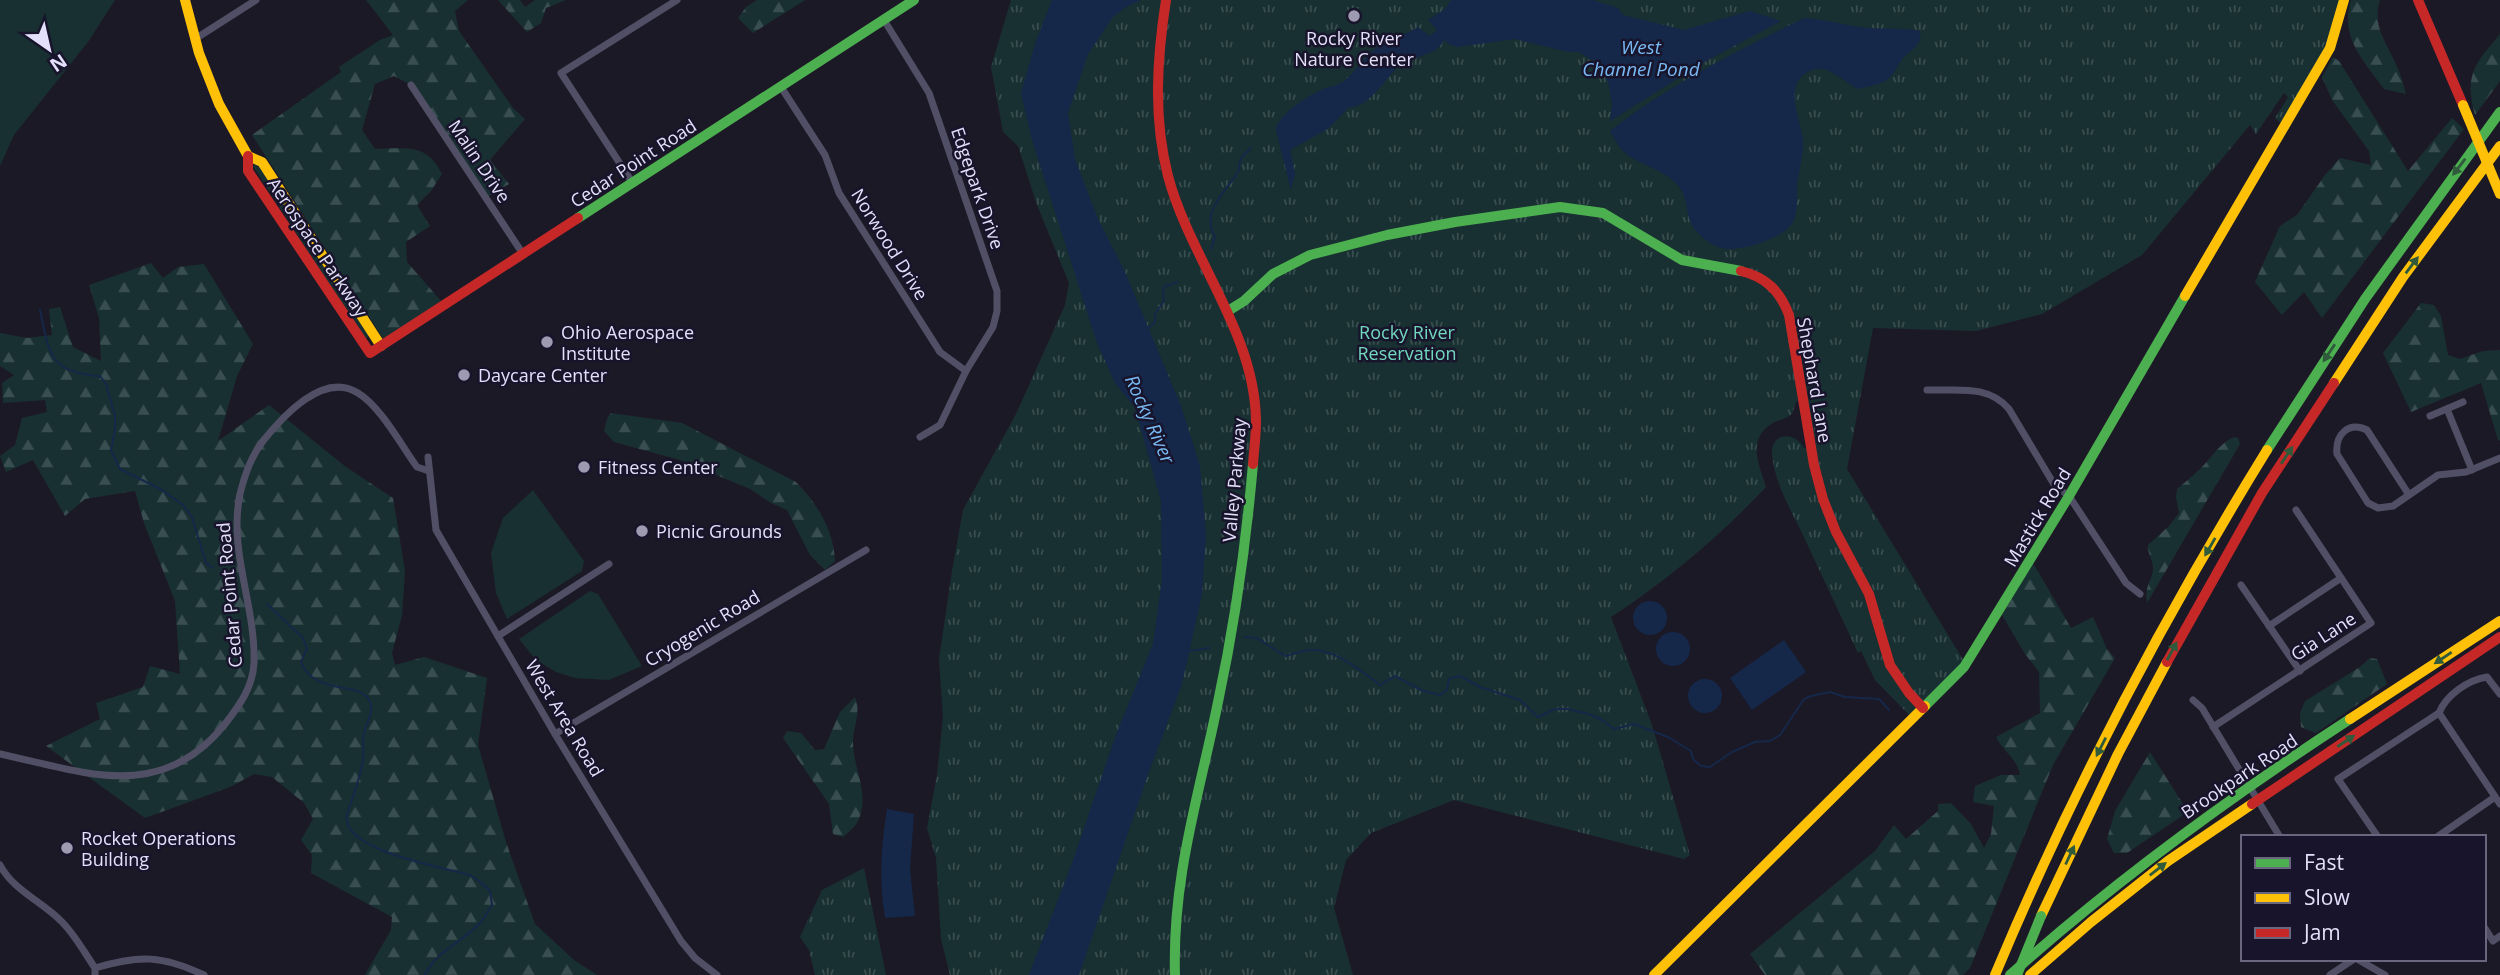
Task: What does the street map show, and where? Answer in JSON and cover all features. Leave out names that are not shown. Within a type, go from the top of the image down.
[{"type":"main road","name":"Aerospace Parkway","points":[[185,0],[195,39],[219,104],[248,156],[248,171],[370,354]]},
{"type":"main road","name":"Cedar Point Road","points":[[370,354],[914,0]]},
{"type":"main road","name":"Valley Parkway","points":[[1166,0],[1158,45],[1157,88],[1166,165],[1176,200],[1228,311],[1247,361],[1254,397],[1255,445],[1237,613],[1174,909],[1175,975]]},
{"type":"main road","name":"Mastick Road","points":[[1654,975],[1964,667],[2069,496],[2330,48],[2344,0]]},
{"type":"main road","points":[[2418,0],[2500,194]]},
{"type":"main road","points":[[1995,975],[2100,749],[2169,616],[2246,484],[2391,262],[2500,112]]},
{"type":"main road","points":[[2017,975],[2041,916],[2118,754],[2187,623],[2262,492],[2403,277],[2500,146]]},
{"type":"main road","name":"Aerospace Parkway","points":[[248,156],[262,162],[381,346]]},
{"type":"main road","name":"Shephard Lane","points":[[1228,311],[1244,301],[1273,274],[1310,254],[1414,230],[1560,208],[1603,213],[1682,260],[1745,272],[1762,278],[1776,290],[1789,315],[1812,453],[1823,499],[1836,531],[1869,594],[1890,665],[1923,708]]},
{"type":"main road","name":"Brookpark Road","points":[[2010,975],[2076,914],[2120,879],[2249,788],[2500,621]]},
{"type":"main road","name":"Brookpark Road","points":[[2030,975],[2168,861],[2500,637]]},
{"type":"street","points":[[195,39],[256,0]]},
{"type":"street","points":[[632,182],[561,74],[677,0]]},
{"type":"street","name":"Edgepark Drive","points":[[884,20],[929,93],[997,291],[997,311],[993,327],[966,371],[940,425],[920,438]]},
{"type":"street","name":"Malin Drive","points":[[411,85],[523,254]]},
{"type":"street","name":"Norwood Drive","points":[[781,87],[824,155],[839,193],[940,352],[966,371]]},
{"type":"street","name":"Cedar Point Road","points":[[0,754],[96,775],[145,776],[192,755],[214,737],[239,707],[248,688],[254,664],[237,533],[240,495],[247,471],[262,443],[297,405],[313,393],[332,386],[356,391],[371,402],[417,467],[429,471]]},
{"type":"street","points":[[1927,390],[1988,392],[2000,398],[2055,486],[2069,496],[2126,583],[2140,594]]},
{"type":"street","points":[[2430,416],[2463,402]]},
{"type":"street","points":[[2447,409],[2472,470]]},
{"type":"street","points":[[2409,495],[2367,430],[2355,427],[2343,431],[2336,444],[2337,454],[2368,503],[2378,508],[2393,506],[2409,495],[2438,475],[2472,470],[2500,458]]},
{"type":"street","name":"West Area Road","points":[[428,457],[436,530],[555,734],[681,941],[695,958],[717,975]]},
{"type":"street","name":"Gia Lane","points":[[2213,727],[2371,623],[2296,510]]},
{"type":"street","name":"Cryogenic Road","points":[[555,734],[866,550]]},
{"type":"street","points":[[498,636],[609,564]]},
{"type":"street","points":[[2269,626],[2341,578]]},
{"type":"street","points":[[2241,585],[2300,671]]},
{"type":"street","points":[[2377,835],[2338,779],[2439,713],[2445,700],[2479,678],[2487,677],[2500,694]]},
{"type":"street","points":[[2193,700],[2202,708],[2279,835]]},
{"type":"street","points":[[2439,713],[2498,801],[2440,835]]},
{"type":"street","points":[[0,865],[18,887],[58,918],[95,972],[119,961],[153,958],[204,975]]},
{"type":"street","points":[[2486,930],[2493,941],[2500,936]]},
{"type":"street","points":[[2330,975],[2352,961]]},
{"type":"street","points":[[2359,961],[2385,975]]},
{"type":"green space","points":[[0,0],[115,0],[88,42],[14,135],[0,166]]},
{"type":"green space","points":[[366,0],[468,0],[455,11],[459,31],[513,108],[525,119],[490,160],[509,184],[485,198],[411,85],[394,76],[375,84],[362,130],[375,149],[406,148],[422,152],[436,164],[442,174],[431,191],[417,205],[430,226],[406,242],[407,262],[441,301],[384,340],[252,135],[341,72],[339,67],[380,40],[393,35]]},
{"type":"green space","points":[[498,0],[520,0],[525,7],[535,0],[566,0],[546,8],[541,23],[527,32]]},
{"type":"green space","points":[[757,0],[805,0],[753,33],[738,18],[746,7]]},
{"type":"green space","name":"Rocky River Reservation","points":[[1011,0],[2342,0],[2329,47],[2283,125],[2275,118],[2288,97],[2284,93],[2256,134],[2250,125],[2142,255],[2042,314],[1976,331],[1873,328],[1847,469],[1965,663],[1911,717],[1875,680],[1861,651],[1858,653],[1780,485],[1773,464],[1775,441],[1784,436],[1790,437],[1807,448],[1798,401],[1792,414],[1771,424],[1759,438],[1757,453],[1766,487],[1693,556],[1611,617],[1652,725],[1690,855],[1684,859],[1454,800],[1371,833],[1346,860],[1334,908],[1353,975],[950,975],[941,939],[936,858],[927,828],[937,775],[943,717],[939,659],[952,571],[963,510],[1016,414],[1065,305],[1069,283],[1037,205],[1018,146],[1003,132],[991,67]]},
{"type":"green space","points":[[2351,0],[2380,0],[2379,25],[2406,94],[2384,89],[2356,48],[2348,26]]},
{"type":"green space","points":[[2500,34],[2500,81],[2475,115],[2471,79],[2478,62]]},
{"type":"green space","points":[[2333,57],[2339,61],[2408,171],[2452,118],[2464,129],[2322,318],[2304,292],[2282,315],[2255,282],[2280,226],[2297,215],[2340,158],[2371,165],[2369,151],[2332,100],[2322,77]]},
{"type":"green space","points":[[255,163],[259,163],[369,335],[367,338],[364,338],[253,167]]},
{"type":"green space","points":[[151,263],[163,278],[178,267],[204,264],[253,344],[237,376],[218,441],[269,405],[346,467],[393,498],[405,571],[402,615],[392,653],[395,665],[424,657],[487,678],[478,745],[506,842],[535,924],[574,960],[597,975],[365,975],[391,930],[392,917],[311,873],[312,855],[301,840],[313,819],[304,803],[272,777],[254,774],[230,787],[145,818],[46,746],[100,719],[96,703],[143,687],[150,666],[180,674],[175,601],[144,523],[135,491],[85,499],[65,516],[33,460],[6,472],[0,456],[15,445],[22,418],[47,412],[45,400],[3,403],[2,383],[14,375],[0,366],[0,333],[27,338],[52,335],[49,309],[60,307],[73,347],[101,361],[99,318],[89,285]]},
{"type":"green space","points":[[2421,303],[2434,305],[2441,316],[2448,355],[2460,359],[2483,351],[2500,350],[2500,441],[2481,383],[2411,412],[2383,353]]},
{"type":"green space","points":[[611,413],[682,423],[796,482],[811,499],[828,528],[835,561],[825,570],[810,555],[787,510],[750,489],[680,460],[614,442],[604,431]]},
{"type":"green space","points":[[2234,437],[2238,438],[2240,444],[2147,603],[2153,568],[2148,545],[2179,513],[2177,489],[2224,443]]},
{"type":"green space","points":[[533,490],[584,561],[582,571],[507,619],[496,593],[491,553],[503,518]]},
{"type":"green space","points":[[2033,563],[2071,628],[2093,617],[2107,649],[2115,658],[2053,765],[1970,968],[1963,975],[1765,975],[1750,954],[1875,851],[1894,825],[1906,839],[1938,811],[1938,804],[1951,803],[1971,824],[1984,848],[1991,834],[1994,806],[1973,802],[1975,786],[2001,775],[2020,775],[1996,737],[2040,713],[2039,672],[2002,615]]},
{"type":"green space","points":[[590,591],[598,594],[642,666],[609,680],[575,678],[556,672],[536,660],[519,639]]},
{"type":"green space","points":[[2370,658],[2377,659],[2387,684],[2316,733],[2301,727],[2300,713],[2305,701]]},
{"type":"green space","points":[[855,697],[857,713],[853,750],[863,801],[858,821],[843,837],[833,834],[829,804],[783,738],[787,731],[801,733],[815,750],[824,749],[840,712]]},
{"type":"green space","points":[[2150,752],[2188,812],[2127,853],[2114,853],[2107,839],[2115,811]]},
{"type":"green space","points":[[864,868],[886,975],[815,975],[809,950],[800,937],[822,890]]},
{"type":"water","name":"Rocky River","points":[[1052,0],[1141,0],[1113,17],[1088,54],[1068,113],[1075,159],[1098,219],[1125,272],[1181,406],[1200,466],[1206,536],[1202,594],[1182,684],[1079,975],[1029,975],[1072,863],[1117,732],[1153,644],[1162,579],[1161,501],[1135,408],[1115,383],[1097,343],[1032,140],[1021,93],[1036,41]]},
{"type":"water","name":"West Channel Pond","points":[[1451,0],[1593,0],[1618,8],[1623,15],[1684,30],[1750,11],[1781,21],[1706,61],[1610,121],[1612,105],[1609,85],[1600,65],[1579,52],[1515,39],[1457,47],[1445,40],[1435,50],[1398,67],[1370,98],[1348,108],[1329,128],[1290,150],[1295,174],[1291,190],[1276,128],[1284,116],[1313,94],[1345,80],[1380,46],[1418,27],[1430,36],[1437,30],[1428,20],[1445,9]]},
{"type":"water","points":[[1804,18],[1867,28],[1920,31],[1920,40],[1891,76],[1879,84],[1858,89],[1833,73],[1820,69],[1806,73],[1799,80],[1795,97],[1803,148],[1793,222],[1781,234],[1761,243],[1730,249],[1719,247],[1706,241],[1695,229],[1684,196],[1675,182],[1626,154],[1610,131],[1680,84]]},
{"type":"water","points":[[1650,601],[1662,606],[1667,618],[1662,630],[1650,635],[1638,630],[1633,618],[1638,606]]},
{"type":"water","points":[[1673,632],[1685,637],[1690,649],[1685,661],[1673,666],[1661,661],[1656,649],[1661,637]]},
{"type":"water","points":[[1784,640],[1806,672],[1752,710],[1730,678]]},
{"type":"water","points":[[1705,679],[1717,684],[1722,696],[1717,708],[1705,713],[1693,708],[1688,696],[1693,684]]},
{"type":"water","points":[[887,809],[914,814],[910,869],[915,916],[885,918],[882,864]]},
{"type":"waterway","points":[[1211,249],[1215,237],[1211,228],[1212,211],[1238,172],[1242,157],[1251,148]]},
{"type":"waterway","points":[[1148,329],[1155,322],[1155,314],[1164,301],[1165,286],[1178,282]]},
{"type":"waterway","points":[[40,310],[49,349],[54,358],[70,370],[100,376],[106,384],[115,416],[111,450],[120,469],[162,490],[183,505],[192,517],[206,563],[213,568]]},
{"type":"waterway","points":[[267,604],[303,638],[307,649],[301,662],[308,673],[327,684],[358,691],[370,702],[370,714],[363,736],[363,760],[348,811],[348,825],[357,836],[373,846],[416,862],[469,875],[490,891],[492,905],[483,920],[442,953],[425,975]]},
{"type":"waterway","points":[[1244,637],[1257,638],[1285,656],[1309,650],[1330,654],[1348,662],[1380,685],[1395,676],[1423,691],[1440,695],[1447,690],[1449,679],[1460,676],[1480,687],[1520,700],[1538,717],[1555,709],[1568,709],[1589,714],[1614,729],[1634,724],[1668,737],[1691,751],[1693,759],[1701,766],[1710,767],[1732,752],[1755,742],[1770,741],[1780,735],[1804,699],[1811,696],[1830,692],[1845,697],[1879,699],[1889,710]]},
{"type":"waterway","points":[[1189,651],[1209,648]]},
{"type":"traffic: fast","points":[[578,218],[914,0]]},
{"type":"traffic: fast","points":[[2267,450],[2365,299],[2500,112]]},
{"type":"traffic: fast","points":[[1228,311],[1244,301],[1273,274],[1310,255],[1387,235],[1560,207],[1603,213],[1682,260],[1741,271]]},
{"type":"traffic: fast","points":[[1925,706],[1964,667],[2069,496],[2185,296]]},
{"type":"traffic: fast","points":[[1175,975],[1175,939],[1182,870],[1230,643],[1253,464]]},
{"type":"traffic: fast","points":[[2010,975],[2091,906],[2175,841],[2350,719]]},
{"type":"traffic: fast","points":[[2017,975],[2041,916]]},
{"type":"traffic: slow","points":[[185,0],[199,53],[219,104],[248,156],[262,162],[381,346]]},
{"type":"traffic: slow","points":[[2185,296],[2330,48],[2344,0]]},
{"type":"traffic: slow","points":[[2463,105],[2500,194]]},
{"type":"traffic: slow","points":[[2334,383],[2403,277],[2500,146]]},
{"type":"traffic: slow","points":[[1995,975],[2055,840],[2121,707],[2192,577],[2267,450]]},
{"type":"traffic: slow","points":[[2350,719],[2500,621]]},
{"type":"traffic: slow","points":[[2041,916],[2118,754],[2167,662]]},
{"type":"traffic: slow","points":[[1654,975],[1925,706]]},
{"type":"traffic: slow","points":[[2030,975],[2168,861],[2252,804]]},
{"type":"traffic: jam","points":[[1166,0],[1158,88],[1163,154],[1178,207],[1234,326],[1245,357],[1253,388],[1256,421],[1253,464]]},
{"type":"traffic: jam","points":[[2418,0],[2463,105]]},
{"type":"traffic: jam","points":[[248,156],[248,171],[370,353],[578,218]]},
{"type":"traffic: jam","points":[[1741,271],[1758,277],[1771,286],[1789,315],[1814,465],[1823,499],[1836,532],[1869,594],[1890,665],[1923,708]]},
{"type":"traffic: jam","points":[[2167,662],[2262,493],[2334,383]]},
{"type":"traffic: jam","points":[[2252,804],[2500,637]]},
{"type":"place","name":"Rocky River Nature Center","points":[[1354,16]]},
{"type":"place","name":"Ohio Aerospace Institute","points":[[547,342]]},
{"type":"place","name":"Daycare Center","points":[[464,375]]},
{"type":"place","name":"Fitness Center","points":[[584,467]]},
{"type":"place","name":"Picnic Grounds","points":[[642,531]]},
{"type":"place","name":"Rocket Operations Building","points":[[67,848]]}]
